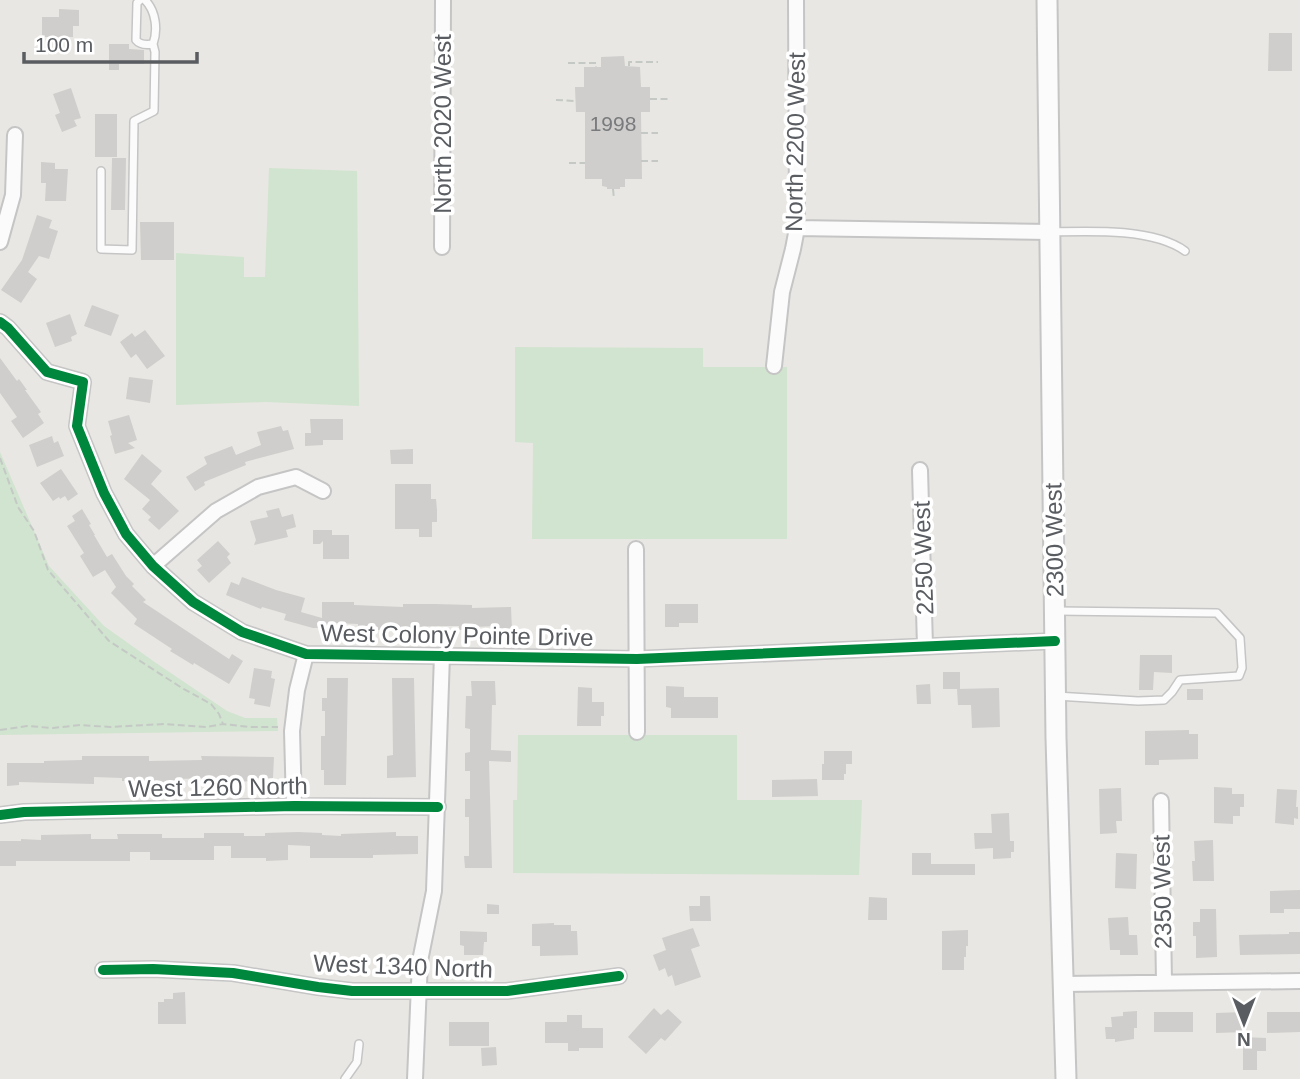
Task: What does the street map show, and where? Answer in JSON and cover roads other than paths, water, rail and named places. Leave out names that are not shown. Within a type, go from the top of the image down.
[{"type":"main road","name":"2300 West","points":[[1048,0],[1055,696],[1066,1079]]},
{"type":"street","name":"North 2020 West","points":[[442,247],[443,0]]},
{"type":"street","name":"North 2200 West","points":[[774,366],[782,292],[797,228],[796,0]]},
{"type":"street","points":[[0,242],[13,195],[15,135]]},
{"type":"street","points":[[797,228],[1050,232]]},
{"type":"street","name":"West Colony Pointe Drive","points":[[0,322],[47,372],[83,382],[77,426],[104,493],[125,534],[153,566],[193,603],[243,632],[306,654],[637,659],[1055,641]]},
{"type":"street","name":"2250 West","points":[[920,470],[925,646]]},
{"type":"street","points":[[153,566],[216,511],[258,487],[296,477],[323,491]]},
{"type":"street","points":[[636,549],[637,732]]},
{"type":"street","points":[[294,806],[292,731],[297,690],[306,654]]},
{"type":"street","points":[[415,1079],[420,961],[435,891],[442,655]]},
{"type":"street","name":"2350 West","points":[[1161,801],[1164,982]]},
{"type":"street","name":"West 1260 North","points":[[0,815],[24,812],[294,806],[438,807]]},
{"type":"street","name":"West 1340 North","points":[[103,970],[233,973],[352,991],[507,991],[619,976]]},
{"type":"street","points":[[1064,984],[1300,981]]},
{"type":"lane","points":[[101,171],[101,249],[132,250],[134,121],[154,111],[155,22],[150,6],[142,0],[137,3],[136,40],[138,43],[153,44]]},
{"type":"lane","points":[[1050,232],[1084,231],[1147,236],[1185,251]]},
{"type":"lane","points":[[1055,611],[1217,613],[1240,638],[1242,668],[1239,676],[1180,680],[1164,700],[1055,696]]},
{"type":"lane","points":[[345,1079],[357,1062],[359,1044]]}]
